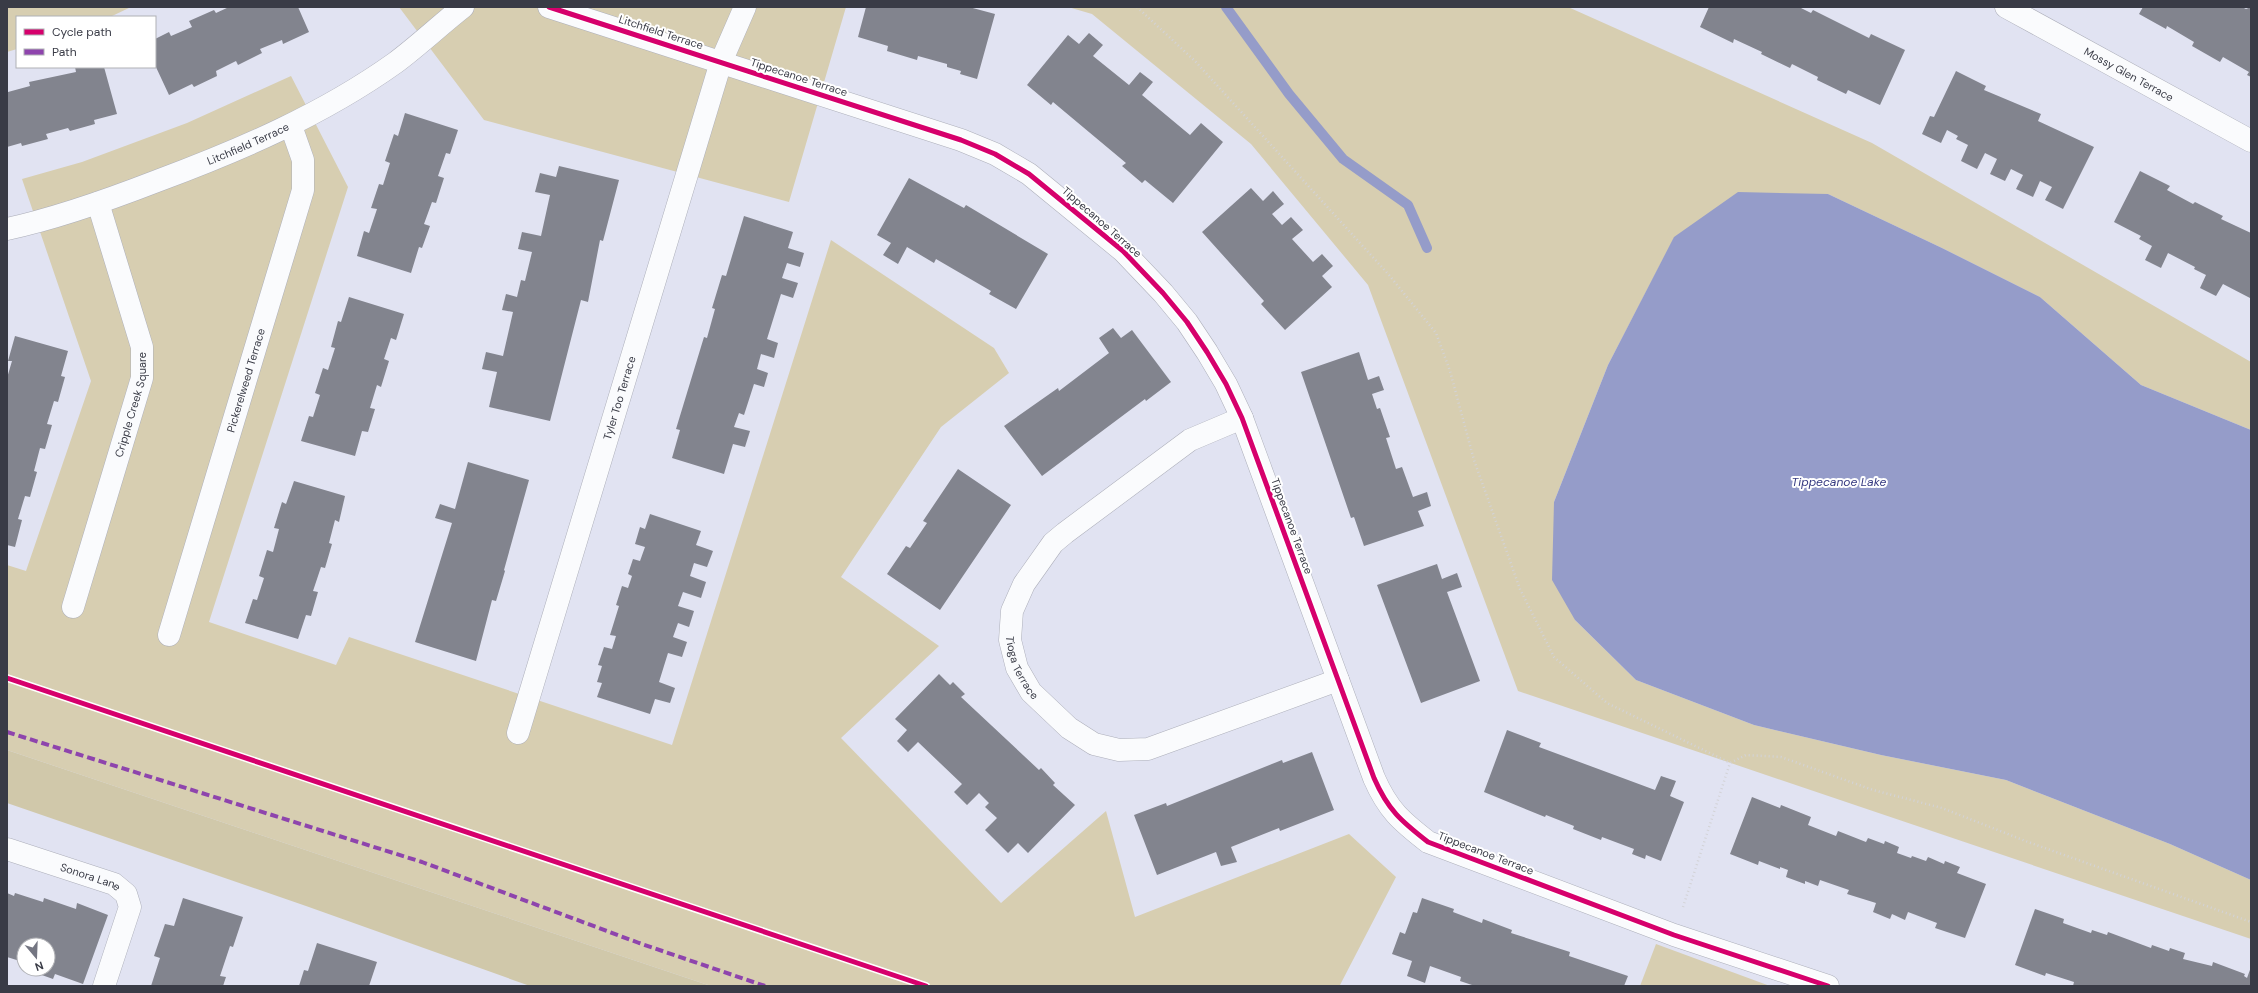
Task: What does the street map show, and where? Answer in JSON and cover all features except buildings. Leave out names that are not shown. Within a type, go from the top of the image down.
[{"type":"street","name":"Litchfield Terrace","points":[[7,229],[98,203],[216,159],[291,126],[326,107],[395,63],[462,7]]},
{"type":"street","name":"Litchfield Terrace","points":[[549,7],[721,62]]},
{"type":"street","name":"Tyler Too Terrace","points":[[518,733],[721,62],[745,7]]},
{"type":"street","name":"Mossy Glen Terrace","points":[[2006,7],[2251,142]]},
{"type":"street","name":"Tippecanoe Terrace","points":[[721,62],[961,140],[995,154],[1029,174],[1123,251],[1163,293],[1187,322],[1207,352],[1226,384],[1242,418],[1383,798],[1401,821],[1428,842],[1674,935],[1828,986]]},
{"type":"street","name":"Pickerelweed Terrace","points":[[169,635],[303,190],[303,160],[291,126]]},
{"type":"street","name":"Cripple Creek Square","points":[[73,606],[142,378],[142,347],[98,203]]},
{"type":"street","name":"Tioga Terrace","points":[[1242,418],[1190,440],[1053,543],[1024,584],[1012,610],[1010,640],[1017,668],[1031,692],[1069,728],[1094,744],[1119,750],[1148,749],[1338,680]]},
{"type":"street","name":"Sonora Lane","points":[[7,849],[114,884],[126,894],[130,907],[104,986]]},
{"type":"path","points":[[1137,7],[1194,61],[1389,275],[1436,333],[1450,371],[1474,460],[1520,588],[1554,657],[1607,703],[1730,763]]},
{"type":"path","points":[[1674,935],[1730,763],[1746,755],[1781,757],[1874,790],[1942,808],[2028,842],[2251,922]]},
{"type":"shaded area","points":[[7,7],[131,7],[112,16],[16,16],[16,49],[7,52]]},
{"type":"shaded area","points":[[399,7],[846,7],[789,202],[484,120]]},
{"type":"shaded area","points":[[1068,7],[1568,7],[1872,143],[2251,362],[2251,430],[2141,385],[2040,297],[1942,248],[1828,194],[1674,238],[1608,365],[1554,502],[1575,620],[1636,680],[1754,725],[1881,755],[2006,780],[2170,844],[2251,880],[2251,939],[1518,691],[1368,285],[1251,144],[1092,14]]},
{"type":"shaded area","points":[[291,76],[348,187],[209,622],[336,665],[349,637],[672,745],[831,240],[994,348],[1009,373],[941,427],[841,577],[939,646],[841,738],[1001,903],[1106,811],[1135,917],[1349,834],[1396,877],[1340,985],[1343,986],[711,986],[7,750],[7,565],[26,571],[91,381],[22,179],[82,162],[187,123]]},
{"type":"shaded area","points":[[7,750],[711,986],[530,986],[306,906],[7,803]]},
{"type":"shaded area","points":[[1656,944],[1770,986],[1640,986]]},
{"type":"water","name":"Tippecanoe Lake","points":[[1738,192],[1828,194],[1942,248],[2040,297],[2141,385],[2251,430],[2251,880],[2170,844],[2006,780],[1881,755],[1754,725],[1636,680],[1575,620],[1552,580],[1554,502],[1608,365],[1674,237]]},
{"type":"waterway","points":[[1226,7],[1289,94],[1343,159],[1408,205],[1427,248]]},
{"type":"marked path","points":[[7,732],[422,862],[639,943],[765,986]]},
{"type":"cycle path","points":[[549,7],[961,140],[995,154],[1029,174],[1123,251],[1163,293],[1187,322],[1226,384],[1242,418],[1374,778],[1385,799],[1396,814],[1410,828],[1428,842],[1674,935],[1828,986]]},
{"type":"cycle path","points":[[7,678],[926,986]]}]
